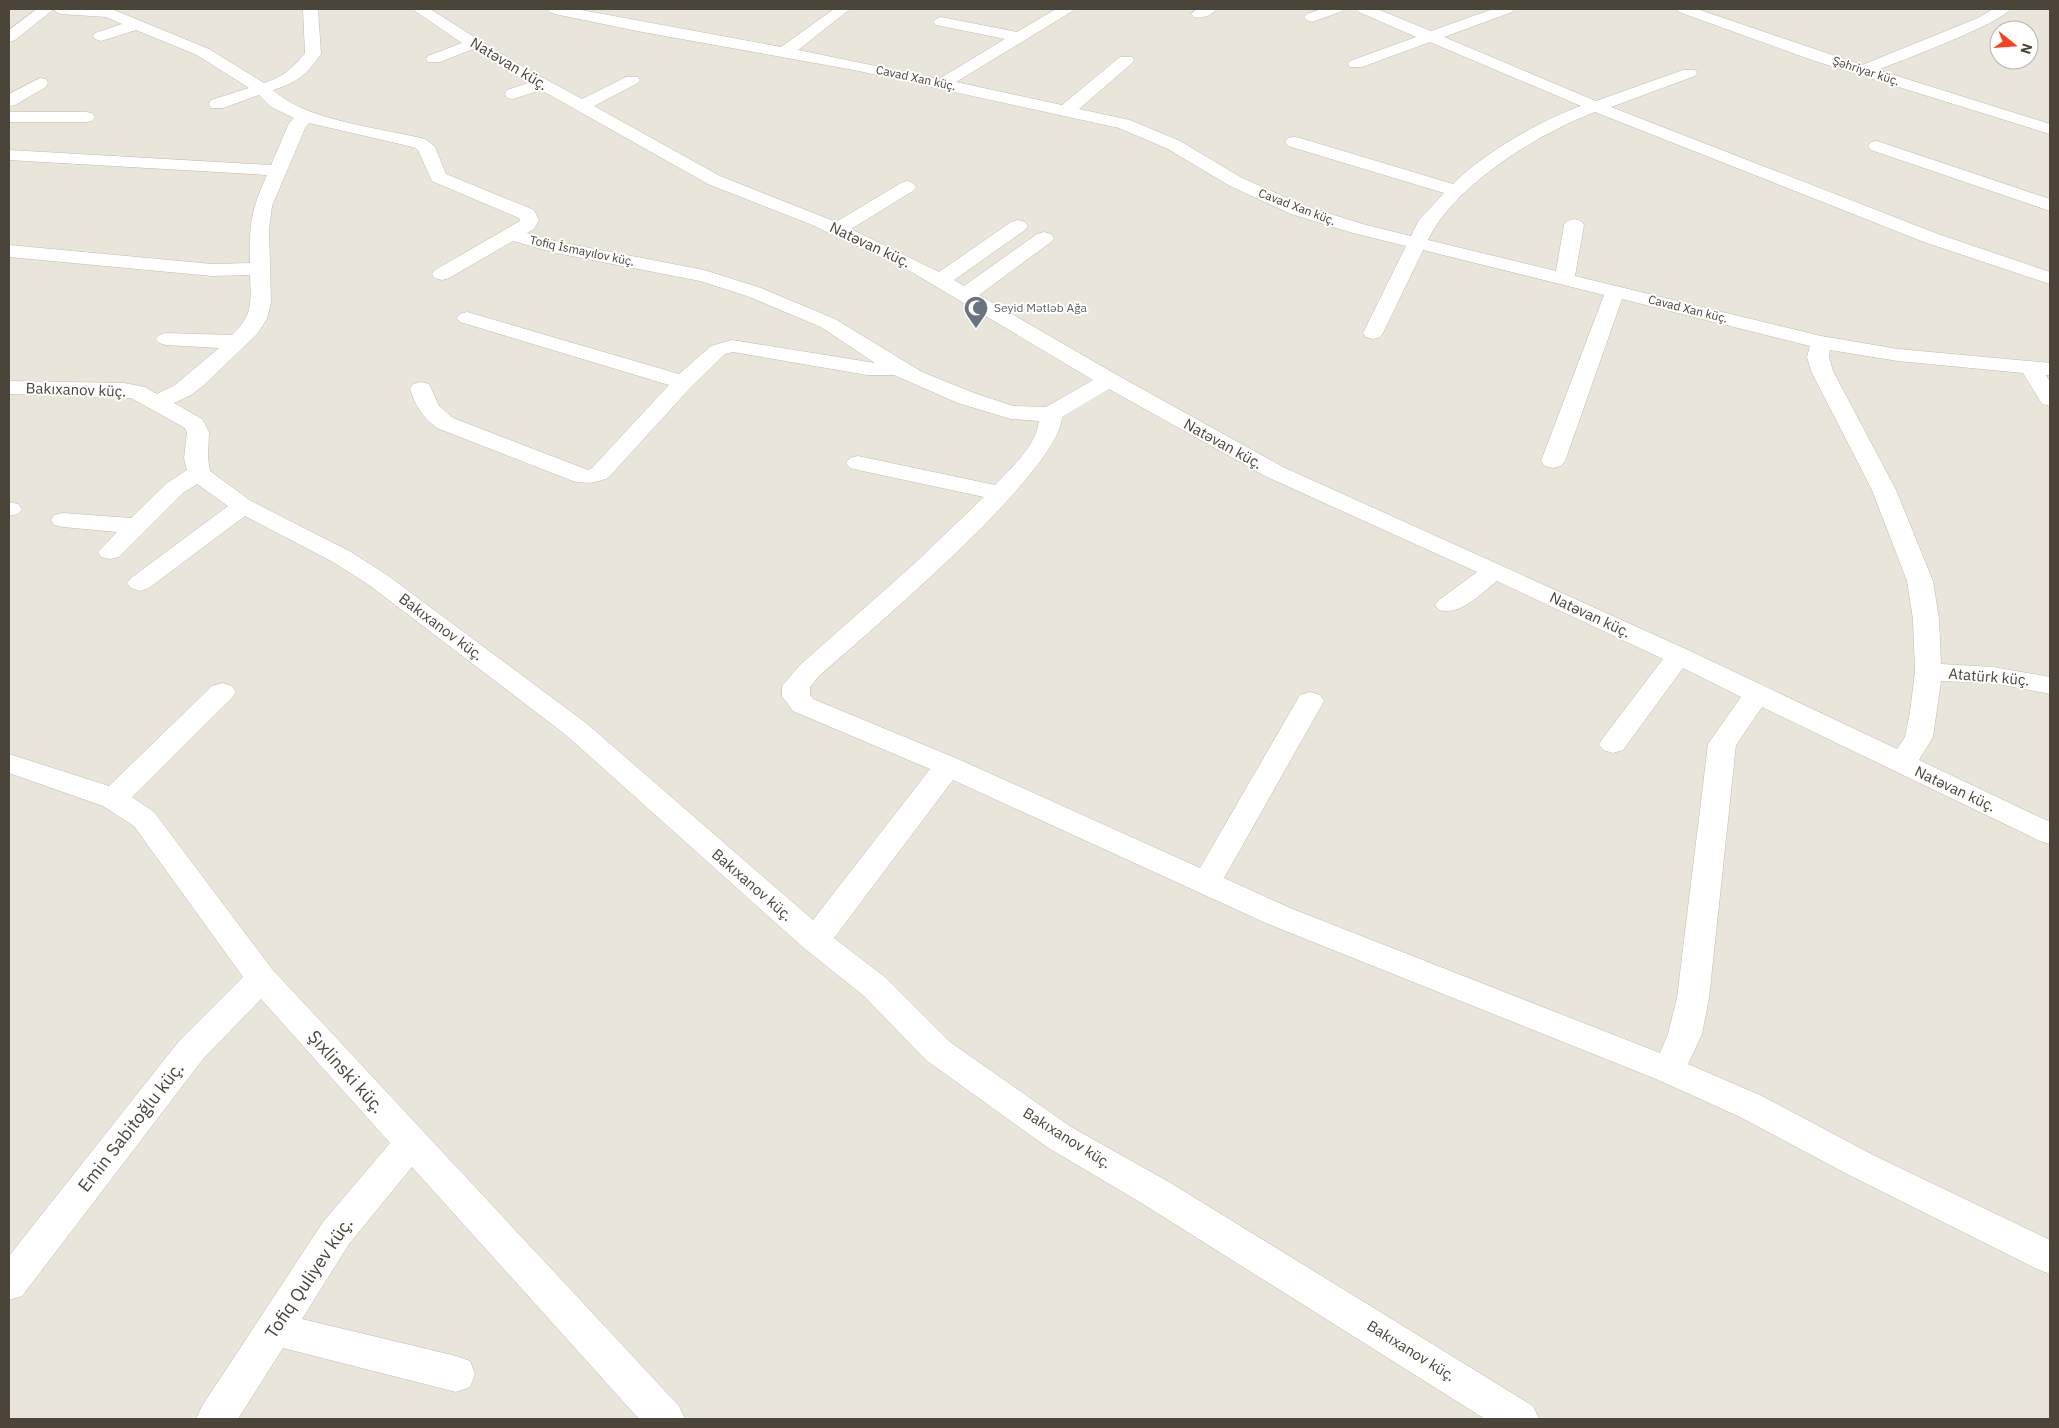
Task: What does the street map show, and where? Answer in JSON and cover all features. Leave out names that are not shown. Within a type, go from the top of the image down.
[{"type":"street","points":[[9,37],[46,9]]},
{"type":"street","name":"Tofiq İsmayılov küç.","points":[[61,9],[97,11],[129,16],[225,64],[281,106],[306,117],[419,143],[426,147],[438,177],[527,214],[530,220],[527,225],[511,234]]},
{"type":"street","points":[[217,104],[288,80],[298,72],[313,54],[312,9]]},
{"type":"street","name":"Natəvan küç.","points":[[420,9],[508,65],[714,180],[838,229],[917,267],[1109,380],[1290,480],[1496,571],[1679,656],[2050,834]]},
{"type":"street","name":"Cavad Xan küç.","points":[[555,9],[943,83],[1124,124],[1174,145],[1236,182],[1298,210],[1360,229],[1821,342],[1898,355],[2040,368]]},
{"type":"street","points":[[785,52],[843,9]]},
{"type":"street","points":[[943,83],[1066,9]]},
{"type":"street","points":[[1312,17],[1335,9]]},
{"type":"street","points":[[1364,9],[1628,120],[1930,238],[2050,278]]},
{"type":"street","points":[[1356,64],[1507,9]]},
{"type":"street","name":"Şəhriyar küç.","points":[[1684,9],[1734,28],[1863,71],[2050,129]]},
{"type":"street","points":[[1863,71],[1983,20],[2003,9]]},
{"type":"street","points":[[637,26],[657,13]]},
{"type":"street","points":[[102,36],[129,16]]},
{"type":"street","points":[[941,22],[1020,37]]},
{"type":"street","points":[[434,59],[475,43]]},
{"type":"street","points":[[1066,111],[1126,60]]},
{"type":"street","points":[[1373,333],[1426,224],[1468,179],[1525,140],[1572,115],[1689,73]]},
{"type":"street","points":[[582,106],[632,80]]},
{"type":"street","points":[[9,101],[40,83]]},
{"type":"street","points":[[513,94],[542,84]]},
{"type":"street","points":[[9,117],[86,118]]},
{"type":"street","points":[[157,402],[184,390],[238,342],[250,330],[257,319],[261,302],[259,230],[264,206],[277,170],[298,123],[306,117]]},
{"type":"street","points":[[1294,142],[1456,191]]},
{"type":"street","points":[[1877,146],[2050,205]]},
{"type":"street","points":[[9,155],[277,170]]},
{"type":"street","points":[[838,229],[907,187]]},
{"type":"street","points":[[1565,278],[1574,225]]},
{"type":"street","points":[[940,280],[969,262],[1018,226]]},
{"type":"street","points":[[442,274],[511,234]]},
{"type":"street","name":"Tofiq İsmayılov küç.","points":[[511,234],[556,247],[704,276],[754,292],[828,323],[896,367],[949,392],[1011,412],[1052,414]]},
{"type":"street","points":[[964,295],[985,282],[1044,238]]},
{"type":"street","points":[[9,251],[212,270],[259,269]]},
{"type":"street","points":[[1554,461],[1615,291]]},
{"type":"street","points":[[468,318],[683,382]]},
{"type":"street","points":[[166,339],[238,342]]},
{"type":"street","points":[[1821,342],[1818,357],[1822,371],[1884,490],[1920,581],[1926,619],[1928,672],[1924,712],[1918,737],[1902,764]]},
{"type":"street","points":[[421,389],[423,397],[434,416],[445,423],[581,476],[590,477],[600,473],[608,466],[683,382],[718,350],[732,346],[867,369],[888,370],[896,367]]},
{"type":"street","points":[[2040,368],[2050,400]]},
{"type":"street","points":[[1109,380],[1052,414],[1046,437],[1000,493],[954,541],[809,670],[796,686],[796,696],[803,705],[948,766],[1279,916],[1668,1070],[1750,1106],[1862,1165],[2050,1258]]},
{"type":"street","name":"Bakıxanov küç.","points":[[9,387],[137,392],[194,424],[198,432],[196,458],[199,473],[243,506],[342,557],[378,580],[576,729],[815,940],[875,987],[938,1051],[1059,1136],[1164,1198],[1519,1419]]},
{"type":"street","points":[[858,462],[1000,493]]},
{"type":"street","points":[[110,552],[175,488],[199,473]]},
{"type":"street","points":[[140,583],[243,506]]},
{"type":"street","points":[[64,520],[137,526]]},
{"type":"street","points":[[1448,605],[1496,571]]},
{"type":"street","points":[[1613,744],[1679,656]]},
{"type":"street","name":"Atatürk küç.","points":[[1928,672],[1993,675],[2050,684]]},
{"type":"street","points":[[113,799],[222,692]]},
{"type":"street","points":[[1668,1070],[1685,1034],[1693,998],[1722,744],[1758,693]]},
{"type":"street","points":[[1206,883],[1310,702]]},
{"type":"street","name":"Şıxlinski küç.","points":[[9,763],[113,799],[144,819],[261,978],[664,1419]]},
{"type":"street","points":[[815,940],[948,766]]},
{"type":"street","name":"Emin Sabitoğlu küç.","points":[[9,1284],[191,1050],[261,978]]},
{"type":"street","name":"Tofiq Quliyev küç.","points":[[216,1419],[336,1233],[411,1142]]},
{"type":"street","points":[[274,1330],[456,1374]]},
{"type":"shaded area","points":[[9,9],[2050,9],[2050,1419],[9,1419]]},
{"type":"place","name":"Seyid Mətləb Ağa","points":[[976,329]]}]
